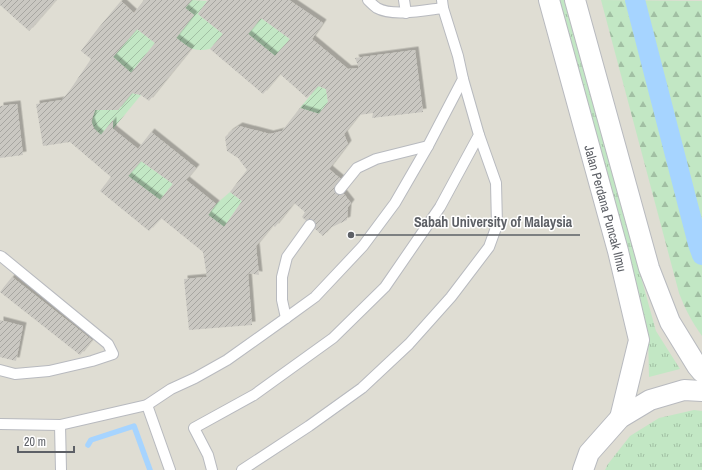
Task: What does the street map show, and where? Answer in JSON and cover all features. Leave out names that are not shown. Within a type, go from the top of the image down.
[{"type":"street","name":"Jalan Perdana Puncak Ilmu","points":[[549,0],[618,251],[640,340],[620,418]]},
{"type":"street","name":"Jalan Perdana Puncak Ilmu","points":[[575,0],[649,268],[670,322],[702,372]]},
{"type":"street","points":[[583,470],[589,453],[620,418],[650,400],[684,390],[702,391]]},
{"type":"lane","points":[[242,470],[309,426],[362,388],[409,344],[451,297],[489,247],[497,225],[496,183],[479,134],[443,4],[406,13],[388,12],[378,8],[368,0]]},
{"type":"lane","points":[[404,0],[406,13]]},
{"type":"lane","points":[[0,424],[60,425],[147,405],[171,390],[227,360],[315,297],[363,246],[395,203],[428,146],[463,79]]},
{"type":"lane","points":[[212,470],[208,455],[194,428],[254,395],[333,338],[385,287],[440,207],[479,134]]},
{"type":"lane","points":[[340,189],[357,168],[376,159],[428,146]]},
{"type":"lane","points":[[286,318],[282,300],[283,271],[287,257],[310,225]]},
{"type":"lane","points":[[0,256],[108,344],[113,354],[92,361],[49,371],[15,374],[0,370]]},
{"type":"lane","points":[[147,405],[170,470]]},
{"type":"lane","points":[[60,425],[61,470]]},
{"type":"shaded area","points":[[0,0],[702,0],[702,470],[0,470]]},
{"type":"green space","points":[[192,0],[207,1],[198,14],[223,34],[210,49],[195,49],[176,38],[194,15],[185,8]]},
{"type":"green space","points":[[557,0],[564,0],[656,331],[680,369],[649,377],[648,333]]},
{"type":"green space","points":[[601,0],[702,1],[702,336],[689,315],[679,293]]},
{"type":"green space","points":[[261,18],[290,39],[275,56],[248,34]]},
{"type":"green space","points":[[137,29],[155,43],[131,73],[113,57]]},
{"type":"green space","points":[[318,86],[326,89],[328,102],[319,114],[300,108]]},
{"type":"green space","points":[[132,93],[141,95],[113,129],[113,120],[101,135],[92,124],[95,110],[118,110]]},
{"type":"green space","points":[[141,161],[173,184],[160,200],[128,176]]},
{"type":"green space","points":[[230,192],[242,201],[224,227],[208,215],[216,204]]},
{"type":"green space","points":[[694,410],[702,411],[702,470],[605,470],[630,436],[659,418]]},
{"type":"building","points":[[0,0],[56,0],[29,31],[0,5]]},
{"type":"building","points":[[144,0],[192,0],[185,8],[194,15],[176,38],[191,49],[149,101],[141,95],[132,93],[118,110],[95,110],[91,121],[94,129],[101,135],[113,120],[113,129],[138,149],[151,132],[196,168],[186,180],[216,204],[208,215],[224,227],[242,201],[230,192],[247,170],[238,158],[227,151],[225,137],[239,126],[270,134],[282,131],[300,108],[319,114],[328,102],[326,89],[318,86],[307,98],[280,74],[263,94],[210,49],[223,34],[198,14],[208,0],[289,0],[323,23],[312,39],[348,69],[359,68],[355,58],[415,50],[423,112],[372,118],[373,113],[359,115],[344,134],[348,144],[329,169],[342,180],[336,184],[351,203],[348,207],[347,220],[330,228],[323,236],[302,217],[305,212],[294,203],[275,227],[273,225],[256,246],[259,275],[248,273],[252,325],[189,330],[184,279],[207,277],[203,252],[161,218],[149,231],[100,191],[111,177],[70,142],[43,146],[36,104],[62,100],[91,59],[81,51],[121,1],[134,13]],"holes":[[[261,18],[290,39],[275,56],[248,34]],[[137,29],[155,43],[131,73],[113,57]],[[141,161],[173,184],[160,200],[128,176]]]},
{"type":"building","points":[[17,104],[23,155],[0,158],[0,106]]},
{"type":"building","points":[[12,277],[92,340],[80,355],[0,292]]},
{"type":"building","points":[[0,320],[23,326],[16,361],[0,357]]},
{"type":"waterway","points":[[635,0],[702,255]]},
{"type":"waterway","points":[[88,445],[91,440],[134,426],[150,470]]},
{"type":"place","name":"Sabah University of Malaysia","points":[[351,235]]}]
